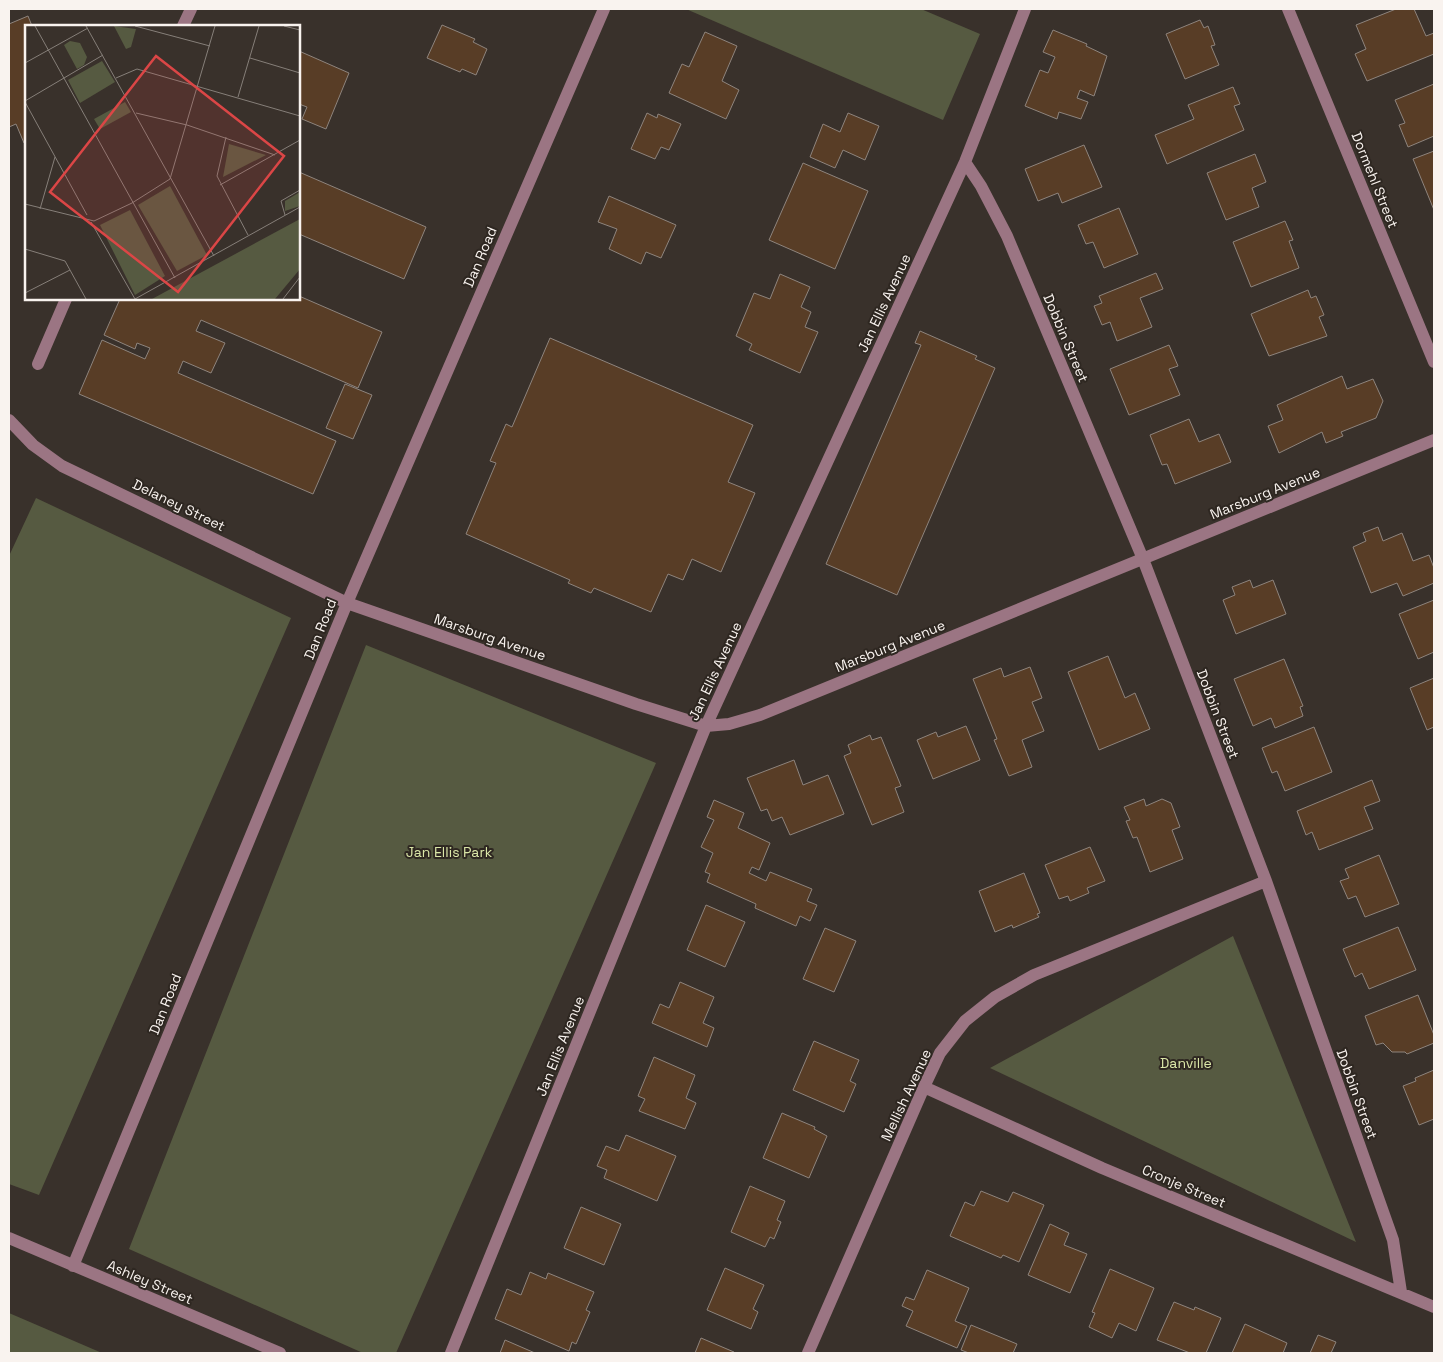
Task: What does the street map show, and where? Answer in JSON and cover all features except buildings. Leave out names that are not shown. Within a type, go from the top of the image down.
[{"type":"street","points":[[183,25],[191,9]]},
{"type":"street","name":"Dan Road","points":[[73,1266],[347,603],[604,9]]},
{"type":"street","name":"Jan Ellis Avenue","points":[[451,1353],[706,726],[965,162],[1025,9]]},
{"type":"street","name":"Dormehl Street","points":[[1288,9],[1434,362]]},
{"type":"street","name":"Dobbin Street","points":[[965,162],[981,186],[1007,236],[1143,559],[1266,881],[1393,1240],[1401,1292]]},
{"type":"street","points":[[38,364],[66,300]]},
{"type":"street","name":"Delaney Street","points":[[10,426],[62,466],[347,603]]},
{"type":"street","name":"Marsburg Avenue","points":[[347,603],[636,704],[706,726],[729,724],[760,716],[1434,440]]},
{"type":"street","name":"Mellish Avenue","points":[[808,1353],[940,1053],[965,1021],[995,996],[1034,975],[1266,881]]},
{"type":"street","name":"Cronje Street","points":[[924,1087],[1102,1168],[1434,1307]]},
{"type":"street","name":"Ashley Street","points":[[9,1238],[280,1353]]},
{"type":"green space","points":[[686,9],[921,9],[980,34],[943,120]]},
{"type":"green space","points":[[36,498],[291,618],[39,1195],[9,1184],[9,556]]},
{"type":"green space","name":"Jan Ellis Park","points":[[366,645],[656,763],[396,1353],[363,1353],[129,1249]]},
{"type":"green space","name":"Danville","points":[[1233,936],[1356,1242],[990,1068]]},
{"type":"green space","points":[[9,1313],[102,1353],[9,1353]]}]
